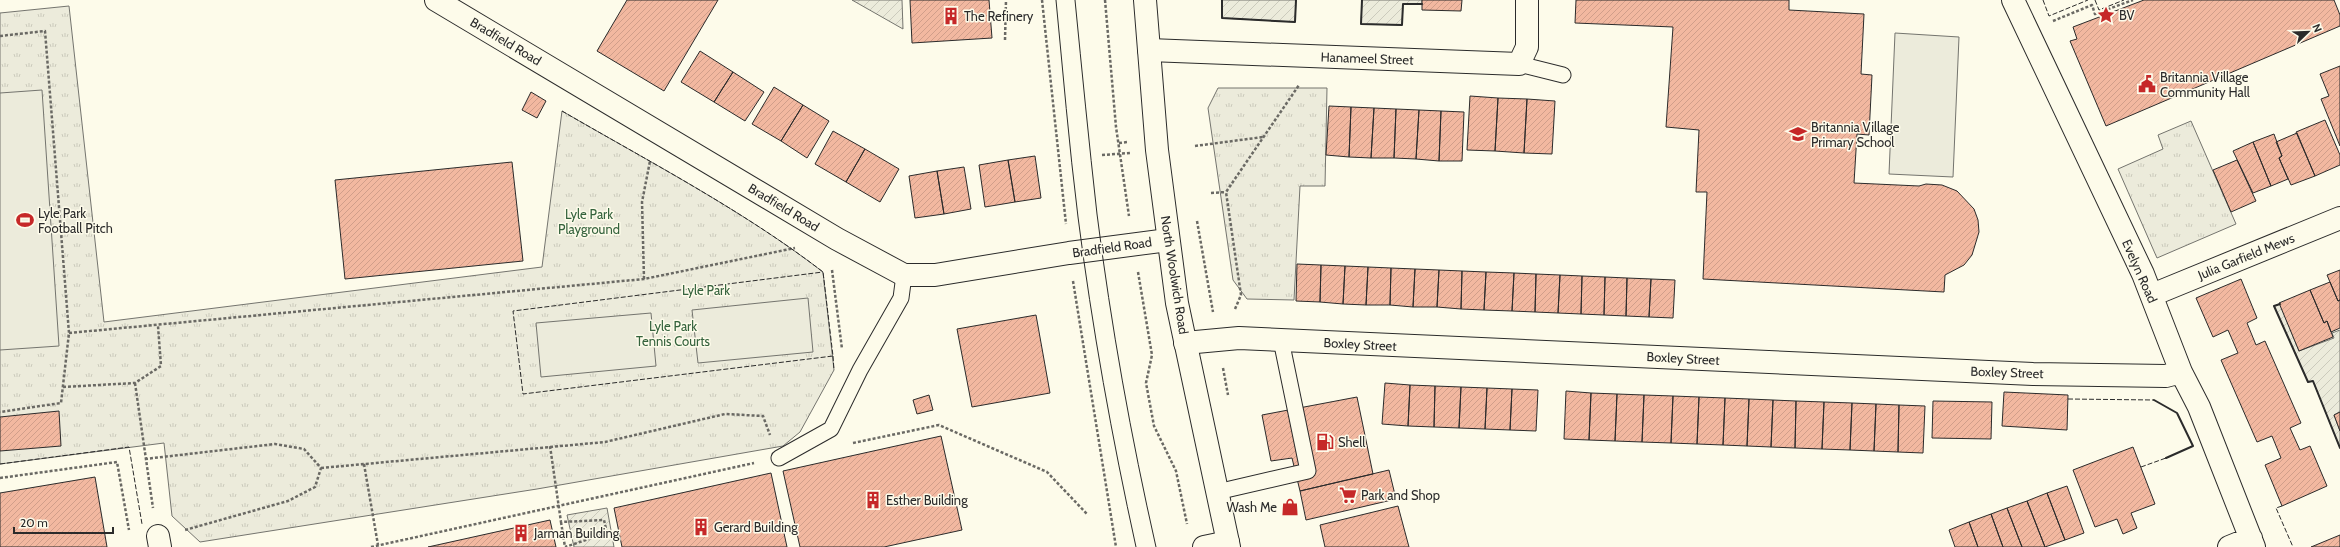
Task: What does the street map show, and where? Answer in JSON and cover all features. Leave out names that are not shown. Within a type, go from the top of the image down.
[{"type":"street","name":"Bradfield Road","points":[[436,0],[837,239],[904,275],[935,275],[1069,253],[1168,240]]},
{"type":"street","name":"North Woolwich Road","points":[[1145,0],[1157,150],[1168,240],[1185,343],[1228,545]]},
{"type":"street","points":[[1519,64],[1527,47],[1527,0]]},
{"type":"street","name":"Evelyn Road","points":[[2013,0],[2152,295],[2181,372],[2199,407],[2253,543]]},
{"type":"street","name":"Hanameel Street","points":[[1149,50],[1519,64]]},
{"type":"street","name":"Julia Garfield Mews","points":[[2152,295],[2340,218]]},
{"type":"street","name":"Boxley Street","points":[[1185,343],[1240,338],[2033,374],[2166,376],[2181,372]]},
{"type":"street","points":[[2229,547],[2253,543]]},
{"type":"street","points":[[1204,547],[1228,545]]},
{"type":"lane","points":[[1519,64],[1563,76]]},
{"type":"lane","points":[[779,458],[831,429],[860,370],[901,298],[904,275]]},
{"type":"lane","points":[[1217,492],[1308,471],[1281,340]]},
{"type":"path","points":[[1005,40],[1006,0]]},
{"type":"path","points":[[1105,0],[1116,127],[1129,218]]},
{"type":"path","points":[[2028,32],[2092,5],[2096,14],[2133,0]]},
{"type":"path","points":[[0,36],[45,31],[69,333],[61,403],[0,412]]},
{"type":"path","points":[[1234,309],[1241,295],[1226,192],[1300,84]]},
{"type":"path","points":[[1195,146],[1264,137]]},
{"type":"path","points":[[1102,156],[1130,152]]},
{"type":"path","points":[[644,279],[642,202],[650,162],[654,155]]},
{"type":"path","points":[[1211,193],[1226,192]]},
{"type":"path","points":[[69,333],[158,326],[644,279],[802,247]]},
{"type":"path","points":[[832,266],[842,348]]},
{"type":"path","points":[[1138,270],[1152,355],[1146,383],[1154,426],[1176,472],[1189,532]]},
{"type":"path","points":[[62,388],[135,383],[161,366],[158,326]]},
{"type":"path","points":[[135,383],[154,513]]},
{"type":"path","points":[[321,468],[604,442],[725,414],[763,416]]},
{"type":"path","points":[[847,444],[939,425],[1047,472],[1087,514]]},
{"type":"path","points":[[145,459],[275,444],[304,449],[321,468]]},
{"type":"path","points":[[550,446],[551,460],[565,547],[606,533],[604,520],[561,522]]},
{"type":"path","points":[[371,547],[779,458]]},
{"type":"path","points":[[0,478],[117,462],[131,542],[159,542],[192,529],[288,501],[315,487],[321,468]]},
{"type":"path","points":[[364,464],[378,546]]},
{"type":"green space","points":[[852,0],[902,0],[903,29]]},
{"type":"green space","points":[[1222,0],[1296,0],[1295,22],[1222,18]]},
{"type":"green space","points":[[1362,0],[1422,0],[1422,4],[1403,4],[1402,25],[1361,24]]},
{"type":"green space","name":"Lyle Park","points":[[69,6],[104,322],[542,267],[562,111],[728,207],[761,228],[823,272],[834,370],[800,432],[783,446],[537,489],[200,542],[172,516],[164,443],[0,464],[0,13]]},
{"type":"green space","points":[[1895,33],[1959,37],[1953,177],[1889,174]]},
{"type":"green space","points":[[1218,88],[1327,88],[1325,186],[1300,186],[1294,300],[1247,299],[1233,280],[1208,108]]},
{"type":"green space","name":"Lyle Park Football Pitch","points":[[42,90],[59,346],[0,350],[0,93]]},
{"type":"green space","points":[[2191,121],[2236,224],[2157,258],[2118,169],[2163,149],[2158,135]]},
{"type":"green space","points":[[808,298],[813,352],[698,363],[692,310]]},
{"type":"green space","points":[[2280,304],[2299,351],[2334,338],[2332,333],[2340,330],[2340,412],[2334,415],[2340,431],[2340,448],[2313,381],[2308,382],[2274,306]]},
{"type":"green space","points":[[651,313],[656,366],[541,377],[536,323]]},
{"type":"green space","points":[[607,508],[614,547],[574,547],[567,515]]},
{"type":"building","points":[[627,0],[718,0],[664,91],[597,51]]},
{"type":"building","name":"The Refinery","points":[[910,0],[989,0],[992,38],[912,43]]},
{"type":"building","points":[[1422,0],[1462,0],[1461,11],[1422,10]]},
{"type":"building","points":[[1576,0],[1789,0],[1789,10],[1864,14],[1861,74],[1872,75],[1869,135],[1857,134],[1854,183],[1919,186],[1926,184],[1942,185],[1957,191],[1974,209],[1978,220],[1979,232],[1972,255],[1964,265],[1945,275],[1944,292],[1703,279],[1707,192],[1696,192],[1699,130],[1666,127],[1673,27],[1575,23]]},
{"type":"building","name":"Britannia Village Community Hall","points":[[2144,0],[2334,0],[2340,15],[2340,26],[2106,126],[2070,41],[2077,39],[2073,27]]},
{"type":"building","points":[[700,51],[733,72],[714,102],[681,82]]},
{"type":"building","points":[[2340,66],[2340,146],[2321,99],[2329,96],[2320,74]]},
{"type":"building","points":[[733,72],[764,92],[745,121],[714,102]]},
{"type":"building","points":[[774,87],[803,105],[781,141],[752,124]]},
{"type":"building","points":[[531,92],[546,101],[537,118],[522,110]]},
{"type":"building","points":[[1470,96],[1498,98],[1495,151],[1467,150]]},
{"type":"building","points":[[1498,98],[1527,99],[1524,153],[1495,151]]},
{"type":"building","points":[[1527,99],[1555,101],[1552,154],[1524,153]]},
{"type":"building","points":[[803,105],[829,121],[807,158],[781,141]]},
{"type":"building","points":[[1329,106],[1351,107],[1349,157],[1326,155]]},
{"type":"building","points":[[1351,107],[1374,108],[1371,158],[1349,157]]},
{"type":"building","points":[[1374,108],[1396,109],[1394,158],[1371,158]]},
{"type":"building","points":[[1396,109],[1419,110],[1416,159],[1394,158]]},
{"type":"building","points":[[1419,110],[1441,111],[1439,161],[1416,159]]},
{"type":"building","points":[[1441,111],[1464,112],[1462,161],[1439,161]]},
{"type":"building","points":[[2325,120],[2340,155],[2340,165],[2315,176],[2296,132]]},
{"type":"building","points":[[833,131],[865,149],[846,182],[815,164]]},
{"type":"building","points":[[2297,133],[2315,176],[2291,185],[2279,158],[2282,156],[2276,142]]},
{"type":"building","points":[[2274,134],[2282,156],[2279,158],[2288,179],[2271,186],[2253,142]]},
{"type":"building","points":[[2253,142],[2271,186],[2253,193],[2233,151]]},
{"type":"building","points":[[865,149],[899,169],[880,202],[846,182]]},
{"type":"building","points":[[1035,156],[1041,198],[1015,202],[1008,160]]},
{"type":"building","points":[[1008,160],[1015,202],[985,207],[979,165]]},
{"type":"building","points":[[2237,160],[2256,201],[2231,212],[2213,170]]},
{"type":"building","points":[[512,162],[523,261],[345,279],[335,180]]},
{"type":"building","points":[[964,167],[971,209],[944,214],[937,171]]},
{"type":"building","points":[[937,171],[944,214],[915,218],[909,176]]},
{"type":"building","points":[[1297,264],[1321,265],[1320,302],[1296,301]]},
{"type":"building","points":[[1321,265],[1345,266],[1343,304],[1320,302]]},
{"type":"building","points":[[1345,266],[1368,267],[1366,305],[1343,304]]},
{"type":"building","points":[[1368,267],[1391,268],[1390,305],[1366,305]]},
{"type":"building","points":[[1391,268],[1415,269],[1413,307],[1390,305]]},
{"type":"building","points":[[1415,269],[1439,270],[1437,307],[1413,307]]},
{"type":"building","points":[[1439,270],[1462,271],[1461,309],[1437,307]]},
{"type":"building","points":[[2340,270],[2340,300],[2338,301],[2327,275]]},
{"type":"building","points":[[1462,271],[1486,272],[1484,310],[1461,309]]},
{"type":"building","points":[[1486,272],[1514,273],[1512,311],[1484,310]]},
{"type":"building","points":[[1514,273],[1536,274],[1535,312],[1512,311]]},
{"type":"building","points":[[1536,274],[1560,275],[1558,313],[1535,312]]},
{"type":"building","points":[[1560,275],[1582,276],[1581,314],[1558,313]]},
{"type":"building","points":[[1582,276],[1605,277],[1604,315],[1581,314]]},
{"type":"building","points":[[1605,277],[1627,278],[1626,316],[1604,315]]},
{"type":"building","points":[[1627,278],[1651,279],[1649,317],[1626,316]]},
{"type":"building","points":[[1651,279],[1675,280],[1673,318],[1649,317]]},
{"type":"building","points":[[2241,279],[2257,318],[2247,323],[2256,345],[2265,341],[2301,423],[2290,428],[2300,450],[2310,446],[2327,486],[2282,506],[2265,465],[2281,458],[2272,436],[2257,442],[2221,360],[2238,353],[2228,330],[2213,337],[2196,298]]},
{"type":"building","points":[[2330,282],[2338,301],[2340,300],[2340,328],[2331,332],[2327,321],[2324,323],[2310,290]]},
{"type":"building","points":[[2310,290],[2324,323],[2327,321],[2333,337],[2299,351],[2279,303]]},
{"type":"building","points":[[1036,315],[1050,393],[972,407],[957,329]]},
{"type":"building","points":[[1385,383],[1410,385],[1408,426],[1382,424]]},
{"type":"building","points":[[1410,385],[1435,386],[1434,427],[1408,426]]},
{"type":"building","points":[[1435,386],[1461,387],[1459,428],[1434,427]]},
{"type":"building","points":[[1461,387],[1487,388],[1485,429],[1459,428]]},
{"type":"building","points":[[1487,388],[1512,389],[1510,430],[1485,429]]},
{"type":"building","points":[[1512,389],[1538,390],[1536,431],[1510,430]]},
{"type":"building","points":[[1566,391],[1591,393],[1589,440],[1564,439]]},
{"type":"building","points":[[2004,392],[2068,395],[2067,430],[2002,426]]},
{"type":"building","points":[[1591,393],[1617,394],[1615,441],[1589,440]]},
{"type":"building","points":[[1617,394],[1644,395],[1642,442],[1615,441]]},
{"type":"building","points":[[929,395],[933,410],[917,414],[913,400]]},
{"type":"building","points":[[1644,395],[1673,396],[1671,443],[1642,442]]},
{"type":"building","points":[[1673,396],[1699,397],[1697,444],[1671,443]]},
{"type":"building","points":[[1357,397],[1373,474],[1300,491],[1292,458],[1271,461],[1262,415]]},
{"type":"building","points":[[1699,397],[1725,398],[1723,445],[1697,444]]},
{"type":"building","points":[[1725,398],[1749,399],[1747,446],[1723,445]]},
{"type":"building","points":[[1749,399],[1773,400],[1771,447],[1747,446]]},
{"type":"building","points":[[1773,400],[1796,401],[1795,448],[1771,447]]},
{"type":"building","points":[[1796,401],[1824,402],[1822,449],[1795,448]]},
{"type":"building","points":[[1933,401],[1992,402],[1991,439],[1932,438]]},
{"type":"building","points":[[1824,402],[1852,403],[1850,450],[1822,449]]},
{"type":"building","points":[[1852,403],[1876,404],[1874,451],[1850,450]]},
{"type":"building","points":[[1876,404],[1899,405],[1898,452],[1874,451]]},
{"type":"building","points":[[1899,405],[1925,406],[1923,453],[1898,452]]},
{"type":"building","points":[[59,411],[61,446],[0,451],[0,417]]},
{"type":"building","points":[[2340,412],[2340,431],[2334,415]]},
{"type":"building","name":"Esther Building","points":[[941,436],[962,530],[884,547],[800,547],[783,471]]},
{"type":"building","points":[[2133,447],[2155,504],[2131,513],[2137,528],[2123,534],[2117,519],[2095,527],[2073,470]]},
{"type":"building","name":"Park and Shop","points":[[1389,470],[1396,499],[1306,520],[1300,491]]},
{"type":"building","name":"Gerard Building","points":[[771,473],[787,547],[622,547],[614,508]]},
{"type":"building","points":[[95,477],[107,547],[0,547],[0,493]]},
{"type":"building","points":[[2067,486],[2084,533],[2065,540],[2047,493]]},
{"type":"building","points":[[2047,493],[2065,540],[2045,547],[2027,501]]},
{"type":"building","points":[[2027,501],[2045,547],[2022,547],[2007,508]]},
{"type":"building","points":[[1398,506],[1409,547],[1325,547],[1320,525]]},
{"type":"building","points":[[2007,508],[2022,547],[2003,547],[1991,514]]},
{"type":"building","points":[[1991,514],[2003,547],[1978,547],[1969,522]]},
{"type":"building","name":"Jarman Building","points":[[550,520],[556,547],[428,547]]},
{"type":"building","points":[[1969,522],[1978,547],[1955,547],[1949,530]]},
{"type":"building","points":[[2340,535],[2340,547],[2311,547]]},
{"type":"tram line","points":[[1056,0],[1078,217],[1090,300],[1103,382],[1136,547]]},
{"type":"tram line","points":[[1075,0],[1097,214],[1115,339],[1138,464],[1156,547]]},
{"type":"fence","points":[[2043,0],[2049,16],[2088,0]]},
{"type":"fence","points":[[2095,0],[2099,10],[2124,0]]},
{"type":"fence","points":[[562,111],[728,207],[761,228],[823,272],[833,356],[523,394],[513,311],[823,272]]},
{"type":"fence","points":[[833,356],[834,370]]},
{"type":"fence","points":[[2068,399],[2154,400]]},
{"type":"fence","points":[[0,464],[129,447],[142,524]]},
{"type":"fence","points":[[2141,467],[2166,458]]},
{"type":"fence","points":[[2282,506],[2276,508],[2293,547]]},
{"type":"wall","points":[[1222,0],[1222,18],[1295,22],[1296,0]]},
{"type":"wall","points":[[1362,0],[1361,24],[1402,25],[1403,4],[1422,4]]},
{"type":"wall","points":[[2280,304],[2274,306],[2308,382],[2313,381],[2340,448]]},
{"type":"wall","points":[[2154,400],[2177,413],[2193,446],[2166,458]]},
{"type":"place","name":"BV","points":[[2106,15]]},
{"type":"place","name":"The Refinery","points":[[951,16]]},
{"type":"place","name":"Britannia Village Community Hall","points":[[2147,84]]},
{"type":"place","name":"Britannia Village Primary School","points":[[1798,134]]},
{"type":"place","name":"Lyle Park Football Pitch","points":[[25,220]]},
{"type":"place","name":"Shell","points":[[1325,442]]},
{"type":"place","name":"Park and Shop","points":[[1348,495]]},
{"type":"place","name":"Esther Building","points":[[873,500]]},
{"type":"place","name":"Wash Me","points":[[1290,507]]},
{"type":"place","name":"Gerard Building","points":[[701,527]]},
{"type":"place","name":"Jarman Building","points":[[521,533]]},
{"type":"park label","name":"Lyle Park Playground","points":[[589,222]]},
{"type":"park label","name":"Lyle Park Tennis Courts","points":[[673,334]]}]
